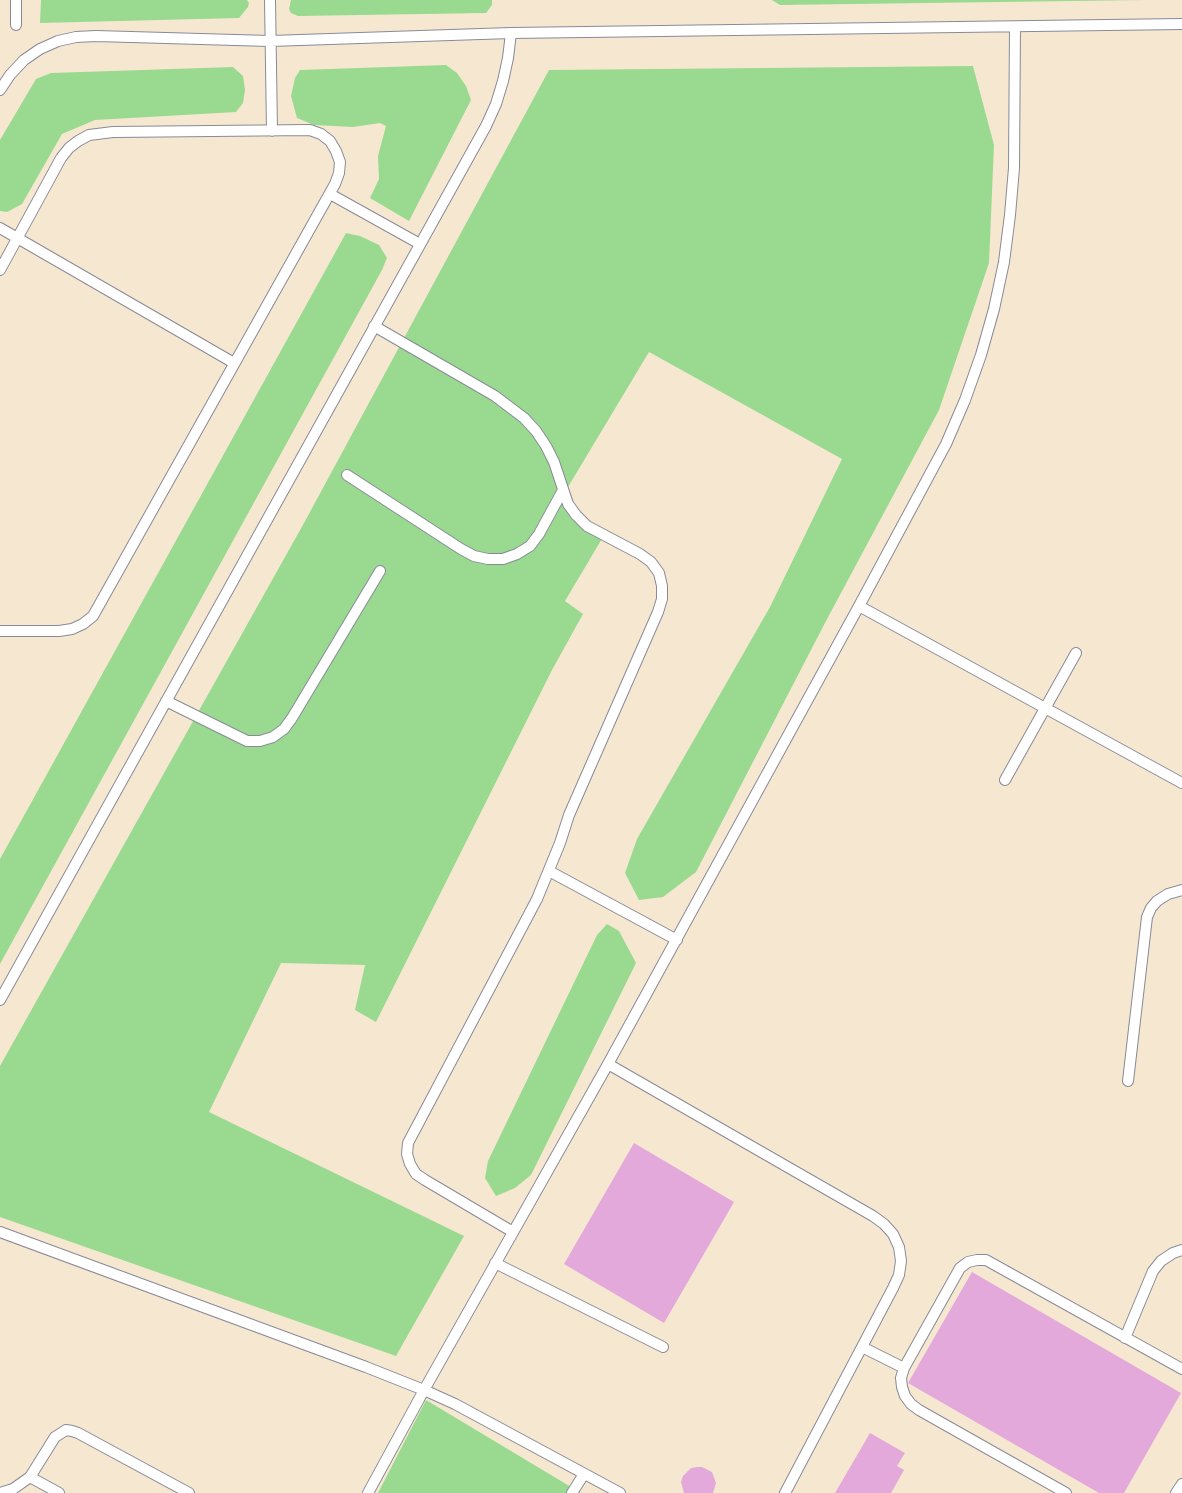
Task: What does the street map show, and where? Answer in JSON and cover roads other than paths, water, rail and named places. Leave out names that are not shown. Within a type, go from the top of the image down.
[{"type":"lane","points":[[16,0],[16,25]]},
{"type":"lane","points":[[270,0],[272,131]]},
{"type":"lane","points":[[0,90],[10,74],[24,60],[40,49],[58,41],[76,37],[270,41],[511,33],[1182,24]]},
{"type":"lane","points":[[368,1493],[608,1064],[946,444],[965,400],[981,355],[994,309],[1004,262],[1014,168],[1015,27]]},
{"type":"lane","points":[[0,1000],[486,126],[496,104],[508,58],[511,33]]},
{"type":"lane","points":[[0,270],[61,158],[68,148],[89,135],[113,132],[310,130],[321,134],[330,141],[340,162],[339,173],[330,194],[92,616],[83,624],[66,630],[0,631]]},
{"type":"lane","points":[[330,194],[420,244]]},
{"type":"lane","points":[[0,228],[234,363]]},
{"type":"lane","points":[[374,326],[496,396],[510,406],[536,431],[546,446],[554,462],[568,504],[576,515],[587,526],[640,554],[651,562],[658,573],[662,586],[662,599],[569,815],[549,871],[524,926],[408,1143],[407,1154],[416,1174],[513,1232]]},
{"type":"lane","points":[[347,475],[461,549],[474,556],[488,559],[503,558],[517,554],[530,546],[539,534],[563,490]]},
{"type":"lane","points":[[166,701],[247,741],[260,741],[273,737],[284,729],[292,718],[380,571]]},
{"type":"lane","points":[[859,606],[1182,783]]},
{"type":"lane","points":[[1005,780],[1076,653]]},
{"type":"lane","points":[[549,871],[676,940]]},
{"type":"lane","points":[[1128,1082],[1147,918],[1151,908],[1158,901],[1168,894],[1182,890]]},
{"type":"lane","points":[[608,1064],[884,1224],[893,1234],[899,1247],[901,1261],[899,1275],[785,1493]]},
{"type":"lane","points":[[0,1232],[424,1390],[454,1404],[620,1493]]},
{"type":"lane","points":[[1125,1338],[1153,1271],[1161,1261],[1172,1253],[1182,1250]]},
{"type":"lane","points":[[1066,1493],[911,1404],[905,1396],[901,1378],[904,1368],[960,1268],[968,1262],[986,1260],[1182,1369]]},
{"type":"lane","points":[[495,1263],[663,1347]]},
{"type":"lane","points":[[862,1347],[904,1368]]},
{"type":"lane","points":[[0,1493],[13,1489],[30,1477],[55,1437],[66,1430],[72,1430],[190,1493]]},
{"type":"lane","points":[[572,1493],[584,1474]]},
{"type":"lane","points":[[30,1477],[59,1493]]},
{"type":"lane","points":[[1176,1493],[1182,1484]]}]
